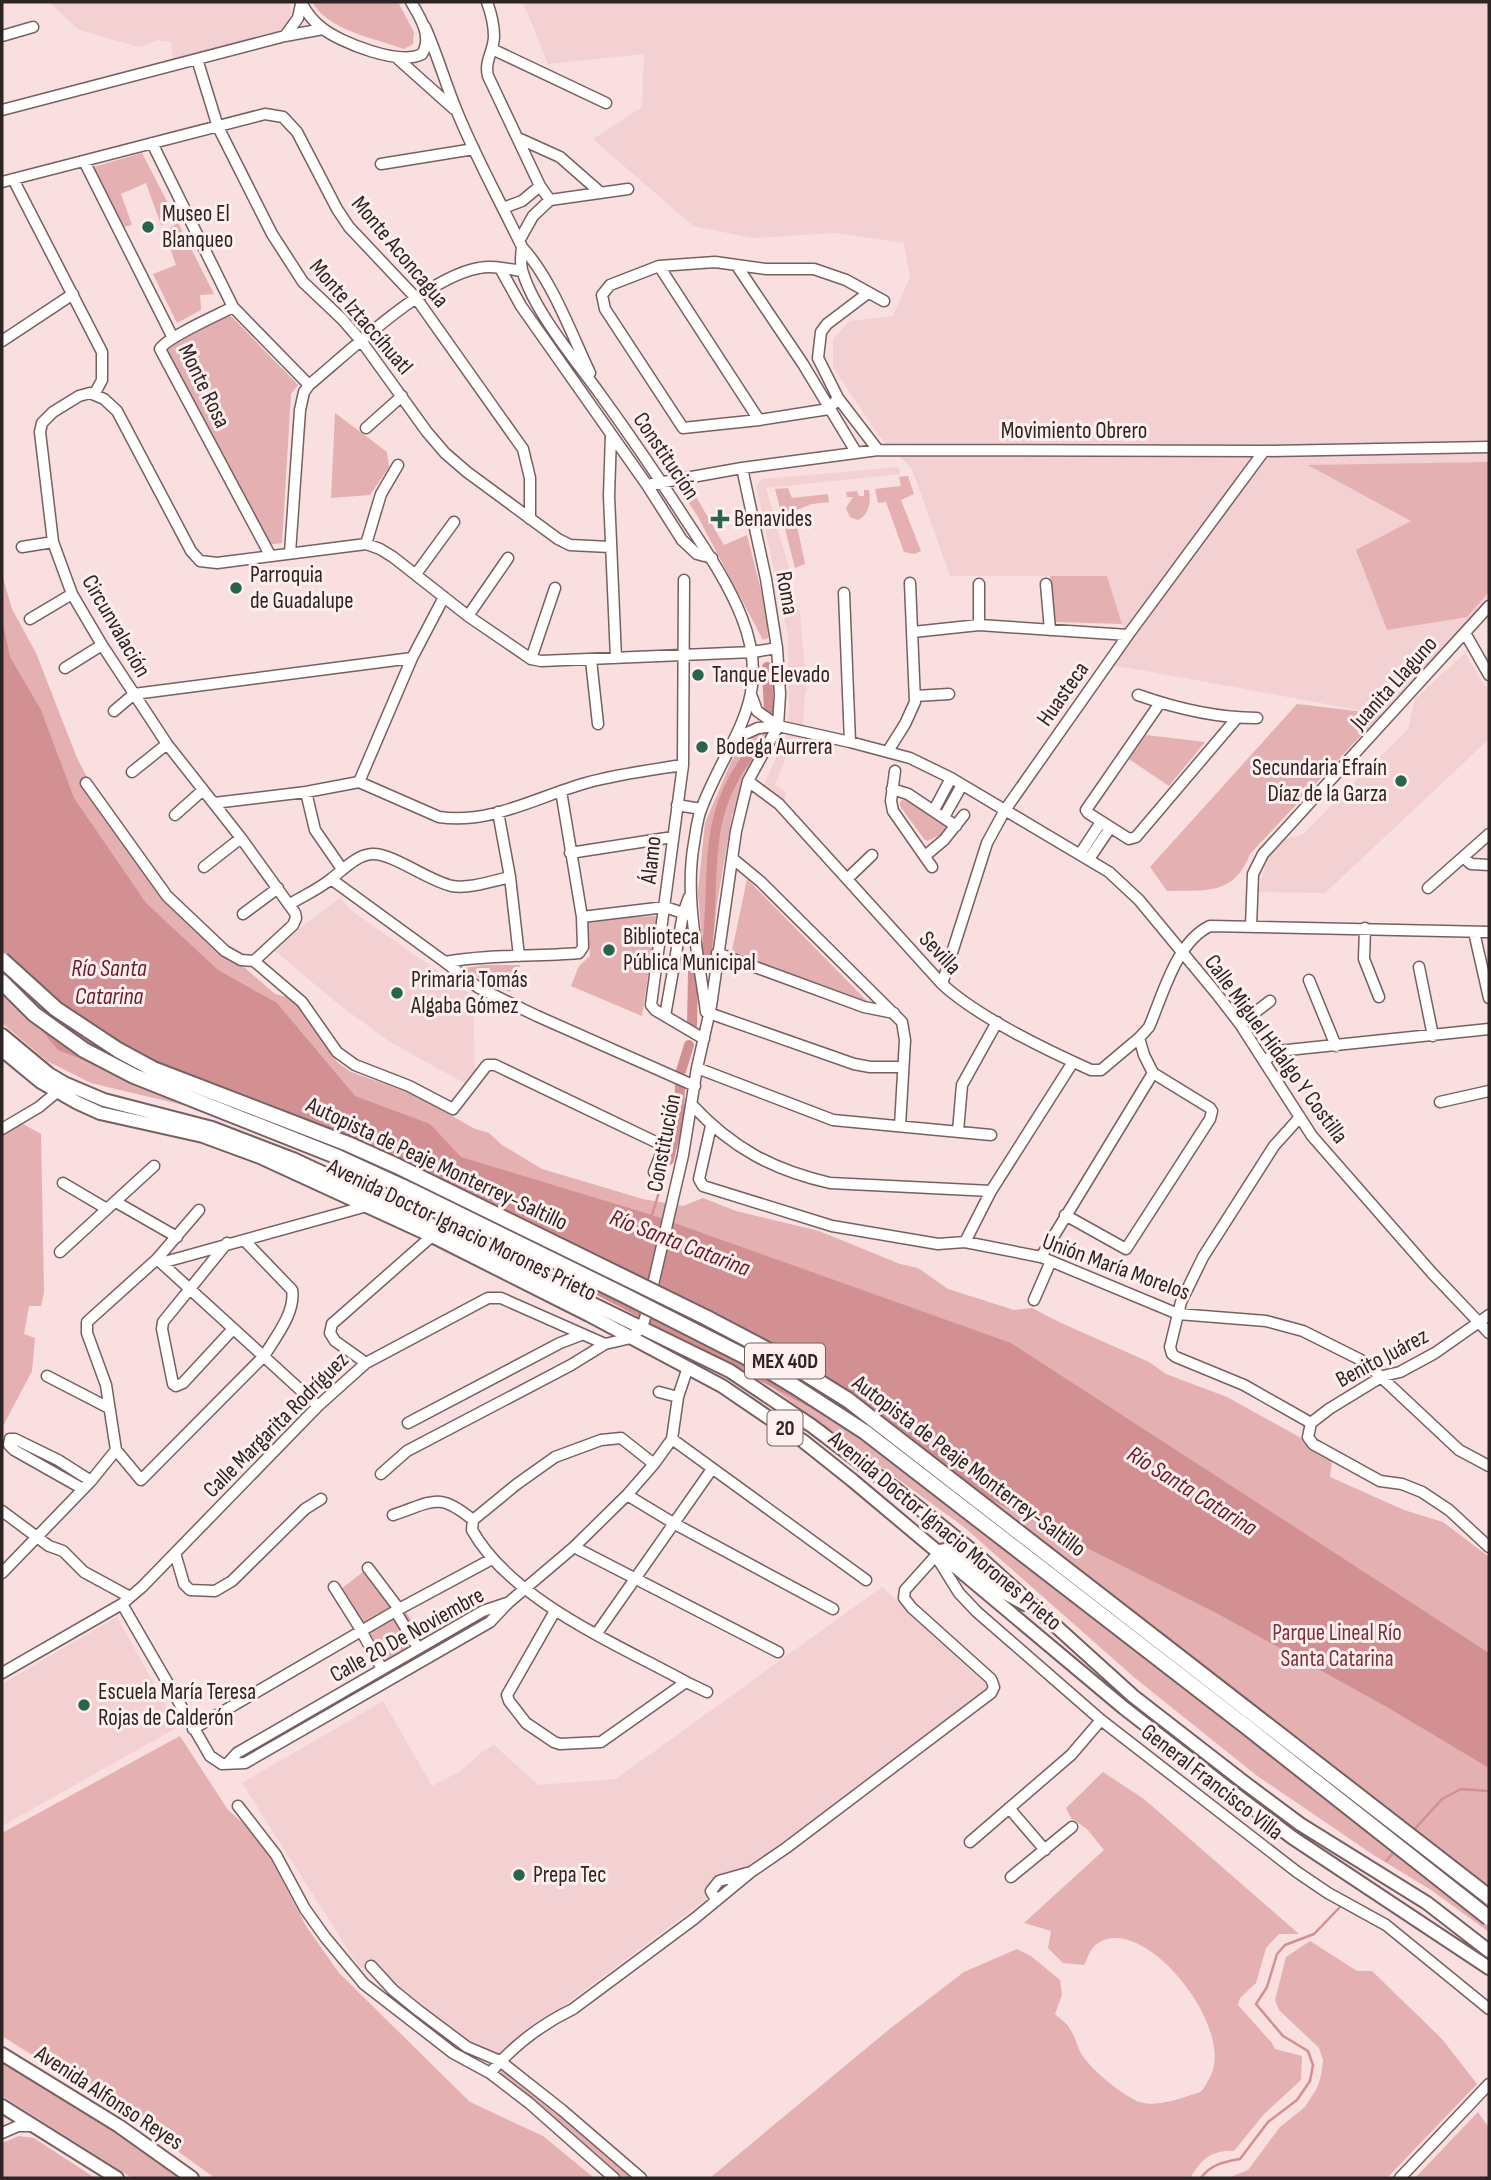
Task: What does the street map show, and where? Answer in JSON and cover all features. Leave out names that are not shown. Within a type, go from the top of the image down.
[{"type":"highway","name":"Autopista de Peaje Monterrey-Saltillo","points":[[2,960],[56,1009],[118,1050],[153,1069],[348,1144],[397,1166],[705,1317],[766,1349],[848,1400],[1489,1897]]},
{"type":"highway","name":"Autopista de Peaje Monterrey-Saltillo","points":[[2,982],[34,1014],[84,1050],[134,1076],[338,1157],[408,1189],[746,1357],[794,1386],[864,1432],[1489,1918]]},
{"type":"main road","name":"Avenida Doctor Ignacio Morones Prieto","points":[[2,1035],[64,1083],[104,1100],[212,1128],[293,1159],[644,1321],[730,1371],[812,1426],[966,1546],[1133,1696],[1245,1783],[1300,1824],[1489,1942]]},
{"type":"main road","name":"Avenida Doctor Ignacio Morones Prieto","points":[[2,1051],[57,1092],[100,1112],[177,1129],[260,1157],[432,1236],[688,1367],[733,1394],[803,1441],[1124,1708],[1236,1795],[1293,1838],[1478,1960],[1489,1971]]},
{"type":"main road","points":[[938,1554],[953,1549],[1007,1594],[1019,1602],[1035,1607]]},
{"type":"main road","name":"Avenida Doctor Ignacio Morones Prieto","points":[[1427,1903],[1489,1951]]},
{"type":"main road","name":"Avenida Alfonso Reyes","points":[[2,2054],[119,2126],[192,2178]]},
{"type":"main road","points":[[2,2106],[117,2178]]},
{"type":"street","name":"Constitución","points":[[411,2],[437,54],[457,112],[474,149],[521,244],[546,283],[600,393]]},
{"type":"street","points":[[488,2],[493,27],[492,49],[487,60],[488,76],[540,186],[550,200]]},
{"type":"street","points":[[301,3],[323,29],[369,50],[397,58],[411,59],[422,54],[426,41],[425,27]]},
{"type":"street","points":[[285,36],[298,18],[301,3]]},
{"type":"street","points":[[2,36],[33,27]]},
{"type":"street","points":[[2,110],[285,36],[323,29]]},
{"type":"street","points":[[492,49],[606,103]]},
{"type":"street","points":[[397,58],[457,112]]},
{"type":"street","name":"Monte Iztaccíhuatl","points":[[197,60],[218,127],[284,256],[303,282],[362,342],[427,432],[445,453],[467,472],[570,545],[610,547]]},
{"type":"street","name":"Monte Aconcagua","points":[[7,180],[265,114],[275,114],[288,121],[306,146],[337,209],[349,227],[416,298],[523,449],[530,478],[530,519]]},
{"type":"street","points":[[518,138],[560,157],[601,193]]},
{"type":"street","points":[[152,143],[233,307],[309,385]]},
{"type":"street","points":[[381,164],[474,149]]},
{"type":"street","name":"Monte Rosa","points":[[84,161],[173,338],[162,344],[162,355],[270,555]]},
{"type":"street","points":[[7,180],[73,294],[102,352],[102,380],[95,393],[117,411],[191,551],[200,561],[217,563],[366,544],[380,549],[416,574],[468,616],[531,659],[552,662],[753,652],[777,648]]},
{"type":"street","points":[[503,208],[522,201],[540,186]]},
{"type":"street","points":[[521,244],[533,216],[550,200],[628,189]]},
{"type":"street","points":[[522,201],[533,216]]},
{"type":"street","name":"Constitución","points":[[521,244],[522,271],[530,289],[561,341],[600,393],[712,558],[741,616],[753,652],[751,694],[736,738],[701,809],[690,869],[688,915],[699,959],[707,1015]]},
{"type":"street","points":[[838,398],[829,409],[683,428],[605,309],[602,295],[610,285],[659,266],[715,262],[766,269],[814,269],[846,280],[884,301]]},
{"type":"street","points":[[659,266],[759,420]]},
{"type":"street","points":[[737,266],[803,364],[856,452]]},
{"type":"street","points":[[290,553],[300,410],[304,392],[309,385],[416,298],[475,268],[522,271]]},
{"type":"street","points":[[500,268],[521,306],[689,548],[697,554],[712,558]]},
{"type":"street","points":[[869,293],[827,324],[821,332],[818,358],[838,398],[878,450]]},
{"type":"street","points":[[2,341],[73,294]]},
{"type":"street","points":[[173,338],[233,307]]},
{"type":"street","points":[[803,364],[818,358]]},
{"type":"street","name":"Circunvalación","points":[[95,393],[85,393],[63,405],[41,426],[54,542],[72,594],[167,744],[290,904]]},
{"type":"street","points":[[366,428],[402,396]]},
{"type":"street","points":[[611,434],[608,464],[616,658]]},
{"type":"street","name":"Movimiento Obrero","points":[[646,485],[742,468],[878,450],[1264,451],[1489,447]]},
{"type":"street","name":"Huasteca","points":[[942,984],[986,843],[1005,810],[1128,635],[1264,451]]},
{"type":"street","points":[[366,544],[381,495],[398,466]]},
{"type":"street","name":"Roma","points":[[742,468],[766,579],[777,648],[780,694],[778,726]]},
{"type":"street","points":[[416,574],[454,522]]},
{"type":"street","points":[[22,547],[54,542]]},
{"type":"street","points":[[468,616],[508,558]]},
{"type":"street","name":"Álamo","points":[[665,1016],[652,1009],[651,1005],[683,765],[684,580]]},
{"type":"street","points":[[888,751],[905,724],[915,696],[910,583]]},
{"type":"street","points":[[979,584],[979,625]]},
{"type":"street","points":[[1046,584],[1050,630]]},
{"type":"street","points":[[531,659],[555,588]]},
{"type":"street","points":[[844,593],[850,741]]},
{"type":"street","points":[[30,619],[72,594]]},
{"type":"street","points":[[359,782],[412,659],[444,597]]},
{"type":"street","name":"Juanita Llaguno","points":[[1251,926],[1253,874],[1263,854],[1489,606]]},
{"type":"street","points":[[913,632],[979,625],[1128,635]]},
{"type":"street","points":[[1465,633],[1489,675]]},
{"type":"street","points":[[65,668],[102,645]]},
{"type":"street","points":[[114,711],[134,694],[412,659]]},
{"type":"street","points":[[591,660],[598,724]]},
{"type":"street","points":[[751,694],[757,711],[778,726]]},
{"type":"street","points":[[915,696],[949,694]]},
{"type":"street","points":[[1138,695],[1160,703],[1237,718],[1257,719]]},
{"type":"street","points":[[1160,703],[1086,810],[1126,838],[1134,839],[1237,718]]},
{"type":"street","name":"Constitución","points":[[644,1321],[692,1105],[736,831],[748,781],[778,726]]},
{"type":"street","points":[[736,738],[758,728],[778,726]]},
{"type":"street","name":"Calle Miguel Hidalgo Y Costilla","points":[[778,726],[888,751],[932,767],[1084,856],[1125,885],[1240,1024],[1312,1136],[1489,1333]]},
{"type":"street","points":[[132,772],[167,744]]},
{"type":"street","points":[[214,803],[306,792],[359,782],[439,817],[456,818],[498,812],[608,777],[683,765]]},
{"type":"street","points":[[895,771],[891,805],[932,867]]},
{"type":"street","points":[[934,810],[951,778]]},
{"type":"street","name":"Sevilla","points":[[748,781],[779,804],[957,998],[1073,1062],[1097,1071],[1139,1038]]},
{"type":"street","points":[[86,783],[167,896],[225,951],[241,960],[254,961],[302,1002],[337,1052],[346,1059],[409,1086],[453,1109],[490,1064],[664,1146],[654,1172]]},
{"type":"street","points":[[944,817],[962,785]]},
{"type":"street","points":[[892,789],[908,794],[956,826]]},
{"type":"street","points":[[175,815],[203,790]]},
{"type":"street","points":[[445,962],[467,958],[541,957],[582,951],[582,917],[561,791]]},
{"type":"street","points":[[306,792],[315,830],[342,869]]},
{"type":"street","points":[[677,805],[701,809]]},
{"type":"street","points":[[498,812],[510,877],[519,956]]},
{"type":"street","points":[[925,856],[964,815]]},
{"type":"street","points":[[1084,856],[1106,825]]},
{"type":"street","points":[[1428,888],[1489,834]]},
{"type":"street","points":[[570,853],[673,837]]},
{"type":"street","points":[[204,867],[241,838]]},
{"type":"street","points":[[254,961],[295,922],[295,913],[290,904],[331,879],[342,869],[371,854],[456,887],[510,877]]},
{"type":"street","points":[[847,879],[872,855]]},
{"type":"street","points":[[732,858],[761,882],[894,1013],[904,1027],[900,1126]]},
{"type":"street","points":[[1464,858],[1471,864],[1489,865]]},
{"type":"street","points":[[331,879],[480,988],[695,1086]]},
{"type":"street","points":[[243,914],[278,888]]},
{"type":"street","points":[[582,917],[665,907],[688,915],[665,1016],[704,1039]]},
{"type":"street","points":[[1066,1215],[1126,1249],[1210,1119],[1212,1111],[1153,1073],[1139,1038],[1149,1027],[1181,952],[1193,937],[1210,926],[1489,932]]},
{"type":"street","points":[[1365,928],[1364,959],[1379,997]]},
{"type":"street","points":[[1475,932],[1489,998]]},
{"type":"street","points":[[699,959],[707,964],[716,958],[864,1007],[894,1013]]},
{"type":"street","points":[[1419,967],[1433,1035]]},
{"type":"street","points":[[1308,980],[1336,1046]]},
{"type":"street","points":[[1240,1024],[1270,1001]]},
{"type":"street","points":[[707,1015],[854,1064],[903,1067]]},
{"type":"street","points":[[958,1131],[962,1085],[997,1022]]},
{"type":"street","points":[[1264,1061],[1278,1051],[1489,1029]]},
{"type":"street","points":[[965,1242],[991,1191],[1073,1062]]},
{"type":"street","points":[[697,1068],[826,1118],[991,1135]]},
{"type":"street","points":[[1034,1300],[1046,1259],[1066,1215],[1153,1073]]},
{"type":"street","points":[[1440,1102],[1489,1091]]},
{"type":"street","points":[[2,1129],[39,1107],[57,1092]]},
{"type":"street","points":[[692,1105],[739,1148],[804,1177],[841,1183],[991,1191]]},
{"type":"street","points":[[1300,1117],[1274,1146],[1227,1217],[1186,1291],[1170,1343],[1171,1352],[1176,1357],[1244,1385],[1311,1423],[1308,1435],[1311,1442],[1380,1481],[1402,1484],[1422,1492],[1449,1510],[1489,1547]]},
{"type":"street","name":"Unión María Morelos","points":[[712,1126],[699,1180],[702,1186],[832,1226],[938,1244],[965,1242],[1046,1259],[1178,1314],[1266,1321],[1303,1331],[1354,1355],[1383,1376],[1459,1450],[1489,1466]]},
{"type":"street","points":[[60,1252],[154,1166]]},
{"type":"street","points":[[64,1183],[107,1209]]},
{"type":"street","points":[[116,1202],[177,1237]]},
{"type":"street","points":[[159,1261],[367,1206]]},
{"type":"street","points":[[199,1210],[159,1261],[86,1324],[106,1385],[116,1450],[141,1480],[264,1356],[278,1334],[293,1298],[289,1286],[244,1240]]},
{"type":"street","points":[[366,1363],[335,1341],[330,1333],[334,1320],[432,1236]]},
{"type":"street","points":[[227,1243],[164,1320],[162,1326],[174,1385],[183,1383],[233,1329]]},
{"type":"street","points":[[159,1261],[318,1406]]},
{"type":"street","name":"Calle Margarita Rodríguez","points":[[2,1672],[126,1601],[318,1406],[366,1363],[488,1298],[500,1298],[605,1344]]},
{"type":"street","name":"Benito Juárez","points":[[1311,1423],[1383,1376],[1401,1372],[1435,1353],[1489,1315]]},
{"type":"street","points":[[381,1474],[407,1451],[571,1365],[605,1344],[631,1338],[644,1321]]},
{"type":"street","points":[[408,1423],[560,1343],[581,1335]]},
{"type":"street","points":[[508,1603],[574,1548],[654,1464],[672,1439],[678,1397],[688,1367]]},
{"type":"street","points":[[47,1376],[109,1408]]},
{"type":"street","points":[[659,1392],[678,1397]]},
{"type":"street","points":[[15,1438],[58,1460],[87,1485],[14,1450],[9,1445],[10,1439],[15,1438]]},
{"type":"street","points":[[472,1525],[517,1483],[555,1457],[601,1440],[621,1438],[654,1464]]},
{"type":"street","points":[[672,1439],[866,1580]]},
{"type":"street","points":[[2,1573],[87,1485],[116,1450]]},
{"type":"street","points":[[597,1633],[712,1469]]},
{"type":"street","points":[[627,1495],[675,1524],[833,1609]]},
{"type":"street","points":[[175,1553],[184,1584],[190,1590],[215,1591],[232,1581],[305,1509],[321,1499]]},
{"type":"street","points":[[393,1515],[440,1500],[453,1504],[472,1525],[492,1559],[524,1589],[555,1611],[708,1692]]},
{"type":"street","points":[[2,1511],[36,1537],[63,1551],[84,1572],[126,1601],[193,1730],[210,1756],[222,1764],[228,1763]]},
{"type":"street","points":[[574,1548],[778,1652]]},
{"type":"street","points":[[490,2073],[526,2037],[555,2017],[573,2009],[992,1691],[994,1684],[991,1679],[904,1598],[905,1590],[938,1554]]},
{"type":"street","name":"General Francisco Villa","points":[[938,1554],[959,1593],[977,1612],[1101,1720],[1297,1872],[1328,1893],[1386,1925],[1489,2009]]},
{"type":"street","points":[[193,1730],[492,1559]]},
{"type":"street","points":[[368,1568],[398,1611],[418,1648]]},
{"type":"street","points":[[334,1587],[382,1669]]},
{"type":"street","name":"Calle 20 De Noviembre","points":[[228,1763],[237,1753],[418,1648],[483,1611],[508,1603]]},
{"type":"street","name":"Calle 20 De Noviembre","points":[[228,1763],[244,1763],[489,1622],[508,1603]]},
{"type":"street","points":[[555,1611],[507,1695],[526,1723],[544,1737],[560,1744],[606,1741],[686,1682]]},
{"type":"street","points":[[2,1658],[15,1665]]},
{"type":"street","points":[[970,1842],[1071,1755],[1101,1720]]},
{"type":"street","points":[[238,1806],[276,1855],[305,1909],[364,1984],[453,2053],[490,2073],[614,2178]]},
{"type":"street","points":[[1009,1808],[1045,1850]]},
{"type":"street","points":[[1011,1877],[1072,1827]]},
{"type":"street","points":[[371,1966],[393,1990],[467,2047],[500,2061],[562,2110],[640,2178]]},
{"type":"street","points":[[384,2001],[393,1990]]},
{"type":"street","points":[[1400,2178],[1489,2084]]},
{"type":"street","points":[[2,2133],[18,2126],[36,2126]]},
{"type":"shaded area","points":[[49,2],[289,2],[293,19],[287,29],[173,62],[171,42],[157,40],[139,47],[79,30]]},
{"type":"shaded area","points":[[523,2],[1489,2],[1489,597],[1381,714],[1107,664],[1124,630],[1107,576],[950,576],[912,469],[879,436],[833,367],[833,339],[850,321],[893,316],[910,277],[904,243],[835,233],[753,238],[693,226],[593,139],[642,107],[644,54],[548,64]]},
{"type":"shaded area","points":[[899,467],[900,474],[766,488],[800,614],[807,692],[802,742],[794,757],[786,757],[775,785],[786,792],[784,802],[762,789],[785,737],[789,712],[788,635],[756,486],[762,479]]},
{"type":"shaded area","name":"Secundaria Efraín Díaz de la Garza","points":[[1465,653],[1489,689],[1489,739],[1325,893],[1258,892],[1267,859],[1285,839],[1302,835],[1408,729],[1415,699]]},
{"type":"shaded area","name":"Primaria Tomás Algaba Gómez","points":[[340,898],[352,911],[473,996],[475,1078],[468,1085],[390,1042],[337,1003],[273,949]]},
{"type":"shaded area","name":"Prepa Tec","points":[[882,1587],[989,1687],[498,2055],[462,2037],[358,1965],[242,1783],[383,1701],[432,1786],[461,1771],[494,1745],[538,1785],[616,1779]]},
{"type":"shaded area","name":"Escuela María Teresa Rojas de Calderón","points":[[117,1617],[178,1727],[2,1826],[2,1684]]},
{"type":"green space","points":[[312,2],[398,2],[414,32],[413,44],[404,49],[353,32],[329,20]]},
{"type":"green space","points":[[142,153],[176,219],[161,225],[146,183],[121,194],[132,225],[124,227],[93,167]]},
{"type":"green space","points":[[178,223],[214,294],[200,295],[201,310],[177,323],[153,274],[176,265],[164,231]]},
{"type":"green space","points":[[229,314],[298,385],[291,394],[282,543],[267,545],[164,350]]},
{"type":"green space","points":[[335,413],[387,452],[389,467],[370,495],[331,498]]},
{"type":"green space","points":[[1489,462],[1489,592],[1467,617],[1387,630],[1356,550],[1411,521],[1308,465]]},
{"type":"green space","points":[[908,476],[914,494],[901,500],[921,551],[915,554],[904,552],[886,502],[878,503],[875,489],[901,486],[899,477]]},
{"type":"green space","points":[[685,487],[691,488],[724,545],[747,535],[766,610],[768,638],[763,640],[682,492]]},
{"type":"green space","points":[[788,488],[792,498],[828,494],[829,502],[812,504],[794,511],[805,564],[795,568],[775,489]]},
{"type":"green space","points":[[864,490],[869,490],[869,507],[858,520],[850,517],[846,508],[853,497],[847,497],[846,492],[857,491],[859,496],[864,496]]},
{"type":"green space","name":"Parque Lineal Río Santa Catarina","points":[[2,574],[12,609],[36,653],[77,758],[163,898],[229,961],[244,967],[275,994],[297,1000],[337,1062],[351,1072],[413,1094],[475,1129],[489,1133],[502,1145],[542,1169],[643,1199],[683,1206],[703,1198],[736,1211],[819,1231],[900,1264],[918,1268],[948,1289],[1014,1310],[1032,1308],[1149,1362],[1166,1374],[1227,1397],[1301,1438],[1332,1461],[1330,1477],[1404,1510],[1443,1522],[1489,1557],[1489,1932],[1431,1890],[1372,1854],[1256,1775],[1135,1678],[964,1527],[749,1371],[443,1212],[323,1155],[221,1114],[91,1083],[47,1061],[2,1023]]},
{"type":"green space","points":[[1050,576],[1107,576],[1122,624],[1055,622]]},
{"type":"green space","points":[[1297,704],[1381,714],[1250,854],[1236,877],[1217,888],[1167,891],[1150,867]]},
{"type":"green space","points":[[760,731],[769,734],[732,816],[709,961],[703,954],[698,892],[705,823],[732,760],[745,742]]},
{"type":"green space","points":[[1146,735],[1205,742],[1169,786],[1129,759]]},
{"type":"green space","points":[[906,797],[945,824],[943,834],[927,841],[924,839],[900,806],[900,802]]},
{"type":"green space","points":[[747,879],[870,1004],[732,951]]},
{"type":"green space","points":[[657,916],[642,1016],[571,986],[579,966],[590,956],[587,919]]},
{"type":"green space","points":[[520,965],[510,992],[465,968]]},
{"type":"green space","points":[[21,1123],[41,1134],[44,1292],[41,1306],[29,1306],[24,1334],[35,1338],[32,1371],[2,1428],[2,1134]]},
{"type":"green space","points":[[363,1572],[372,1576],[393,1609],[364,1626],[341,1589]]},
{"type":"green space","points":[[405,1610],[420,1635],[416,1638],[419,1644],[382,1667],[365,1634]]},
{"type":"green space","points":[[180,1736],[228,1810],[260,1838],[306,1926],[339,1973],[470,2102],[543,2136],[594,2178],[215,2178],[123,2112],[2,2036],[2,1833]]},
{"type":"green space","points":[[1103,1772],[1144,1799],[1299,1934],[1279,1934],[1266,1948],[1256,1983],[1240,1998],[1238,2005],[1275,2049],[1302,2056],[1301,2080],[1264,2114],[1234,2151],[1219,2152],[1208,2157],[1190,2178],[710,2178],[892,2027],[964,1972],[1017,1949],[1031,1956],[1060,1980],[1062,1995],[1055,2014],[1069,2027],[1084,2058],[1113,2086],[1139,2102],[1152,2104],[1173,2101],[1201,2091],[1209,2079],[1215,2058],[1211,2033],[1199,2006],[1182,1981],[1161,1959],[1139,1944],[1117,1938],[1095,1945],[1084,1965],[1063,1963],[1048,1948],[1051,1931],[1024,1923],[1104,1850],[1087,1829],[1071,1818],[1066,1808]]},
{"type":"green space","points":[[1310,1941],[1357,1971],[1372,1971],[1442,2039],[1477,2084],[1387,2178],[1228,2178],[1248,2170],[1280,2127],[1305,2107],[1317,2088],[1323,2060],[1319,2048],[1279,2010],[1275,2000],[1286,1957]]},
{"type":"green space","points":[[2,2060],[114,2130],[178,2178],[132,2178],[2,2096]]},
{"type":"green space","points":[[501,2069],[520,2081],[634,2178],[622,2178],[498,2073]]},
{"type":"green space","points":[[1478,2112],[1489,2128],[1489,2178],[1415,2178]]},
{"type":"green space","points":[[19,2136],[34,2138],[95,2178],[2,2178],[2,2143]]},
{"type":"water","name":"Río Santa Catarina","points":[[2,619],[10,657],[41,710],[74,798],[146,903],[218,970],[277,1003],[355,1096],[430,1124],[461,1157],[652,1215],[1011,1343],[1489,1653],[1489,1768],[1387,1707],[1220,1615],[849,1428],[339,1159],[58,1050],[2,982]]},
{"type":"waterway","points":[[767,667],[769,713]]},
{"type":"waterway","points":[[706,955],[716,829],[732,782],[747,758]]},
{"type":"waterway","points":[[692,1025],[693,972]]},
{"type":"waterway","points":[[681,1071],[689,1045]]},
{"type":"waterway","points":[[672,1147],[679,1119],[680,1086]]},
{"type":"waterway","points":[[669,1160],[671,1151]]},
{"type":"waterway","points":[[652,1215],[669,1160]]},
{"type":"waterway","points":[[1412,1832],[1442,1799],[1461,1789],[1489,1791]]},
{"type":"waterway","points":[[1386,1861],[1396,1850]]},
{"type":"waterway","points":[[1201,2178],[1214,2167],[1240,2159],[1268,2122],[1297,2100],[1310,2081],[1313,2065],[1308,2051],[1283,2036],[1256,2004],[1267,1987],[1277,1954],[1285,1945],[1314,1934],[1341,1906]]},
{"type":"place","name":"Museo El Blanqueo","points":[[148,227]]},
{"type":"place","name":"Benavides","points":[[720,519]]},
{"type":"place","name":"Parroquia de Guadalupe","points":[[236,588]]},
{"type":"place","name":"Tanque Elevado","points":[[698,675]]},
{"type":"place","name":"Bodega Aurrera","points":[[702,747]]},
{"type":"place","name":"Secundaria Efraín Díaz de la Garza","points":[[1401,781]]},
{"type":"place","name":"Biblioteca Pública Municipal","points":[[609,950]]},
{"type":"place","name":"Primaria Tomás Algaba Gómez","points":[[397,993]]},
{"type":"place","name":"Escuela María Teresa Rojas de Calderón","points":[[84,1705]]},
{"type":"place","name":"Prepa Tec","points":[[519,1875]]}]
